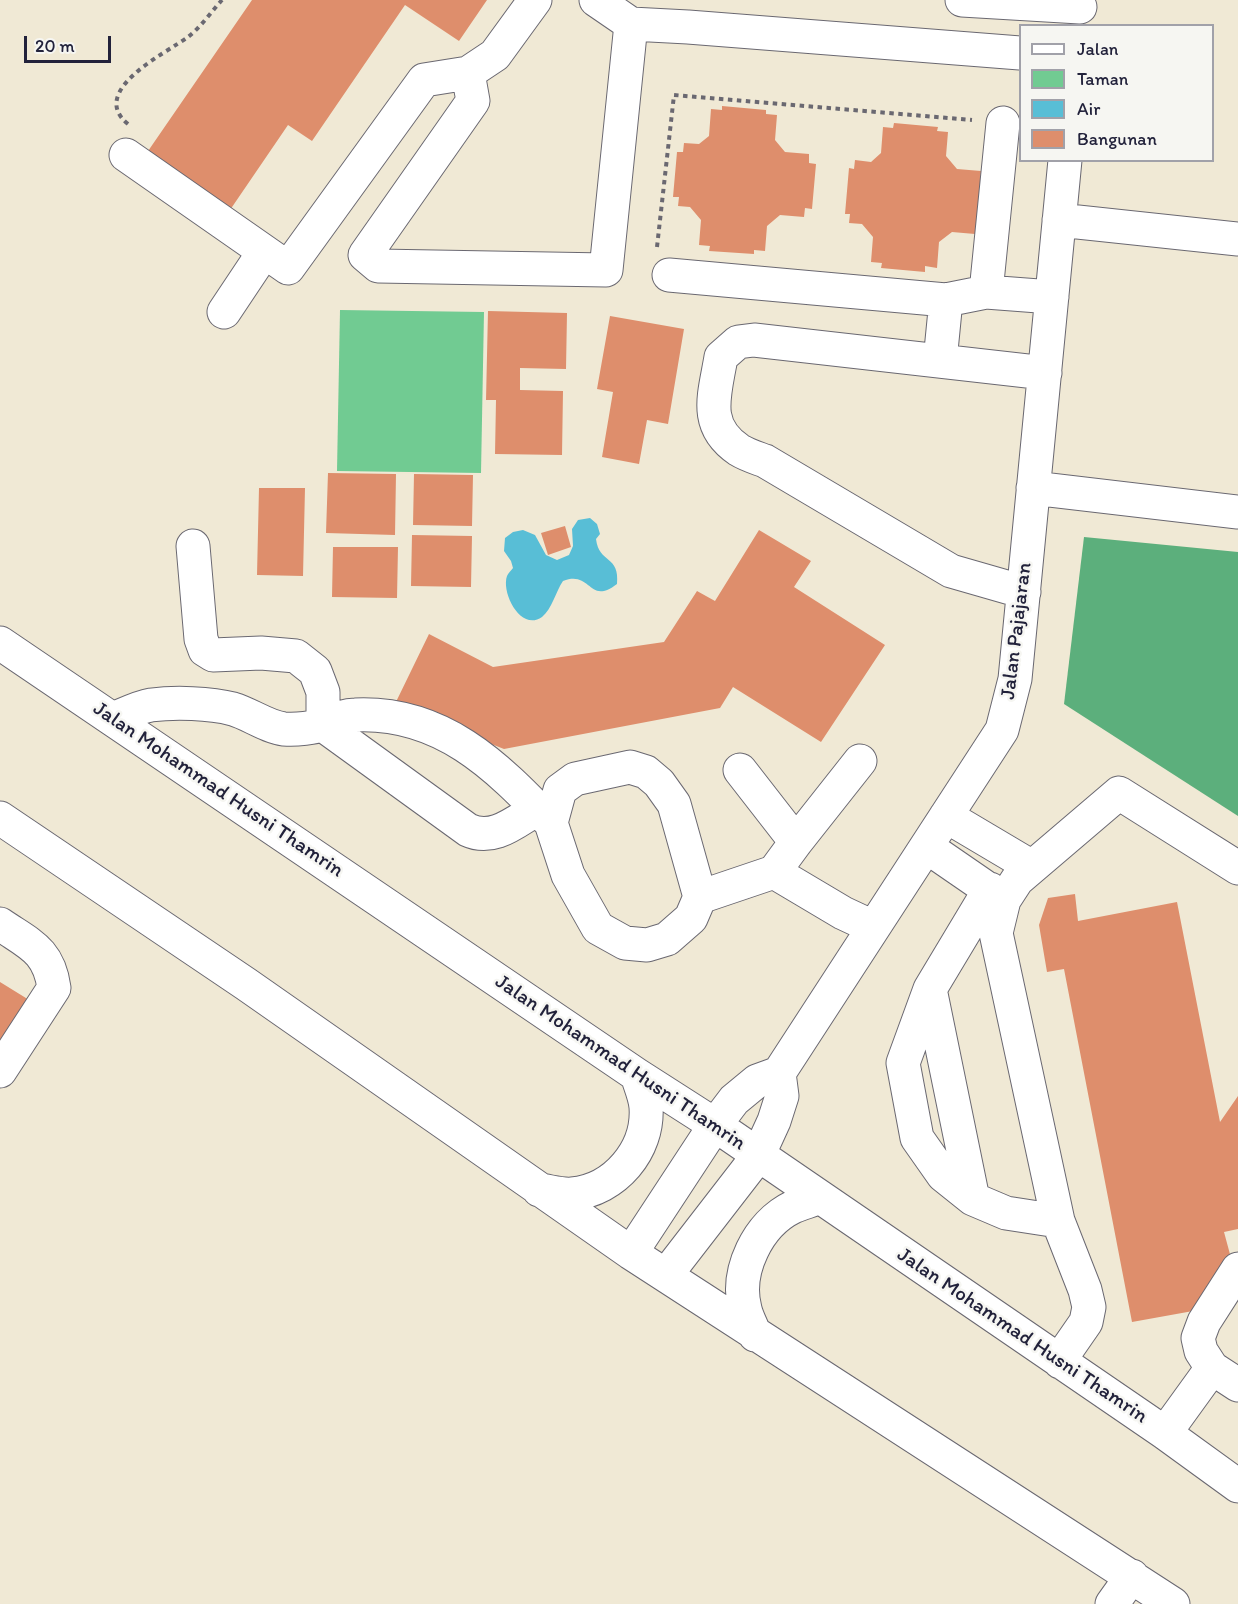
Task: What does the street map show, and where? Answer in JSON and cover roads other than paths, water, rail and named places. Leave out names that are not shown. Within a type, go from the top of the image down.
[{"type":"street","points":[[126,155],[288,268],[423,80],[468,73],[495,55],[535,0]]},
{"type":"street","points":[[596,0],[631,24],[1019,53]]},
{"type":"street","points":[[962,0],[1079,11]]},
{"type":"street","points":[[468,73],[473,101],[365,255],[378,266],[606,270],[631,24]]},
{"type":"street","points":[[986,292],[1003,123]]},
{"type":"street","name":"Jalan Pajajaran","points":[[779,1072],[1002,730],[1015,679],[1065,162]]},
{"type":"street","points":[[1059,220],[1238,239]]},
{"type":"street","points":[[224,312],[264,252]]},
{"type":"street","points":[[669,275],[946,300],[986,292],[1052,297]]},
{"type":"street","points":[[940,361],[946,300]]},
{"type":"street","points":[[1024,592],[951,571],[765,461],[739,450],[720,431],[713,416],[721,357],[738,342],[754,340],[1044,373]]},
{"type":"street","points":[[1034,488],[1238,512]]},
{"type":"street","points":[[193,546],[201,639],[205,650],[213,655],[261,653],[296,656],[315,671],[323,692],[323,725]]},
{"type":"street","name":"Jalan Mohammad Husni Thamrin","points":[[0,643],[637,1075],[715,1125],[1165,1433],[1238,1486]]},
{"type":"street","points":[[113,719],[150,705],[185,703],[232,709],[283,729],[323,725],[339,717],[353,715],[381,715],[416,722],[451,736],[465,746],[516,786],[544,816],[568,875],[598,928],[625,943],[647,945],[667,939],[691,918],[700,897],[674,804],[646,772],[630,768],[575,778],[560,790],[544,816],[494,834],[479,835],[468,830],[323,725]]},
{"type":"street","points":[[700,897],[774,872],[860,761]]},
{"type":"street","points":[[740,770],[796,842]]},
{"type":"street","points":[[1058,1221],[1006,1213],[973,1199],[943,1175],[917,1138],[903,1063],[930,989],[997,895],[1119,793],[1238,868]]},
{"type":"street","points":[[946,816],[1032,867]]},
{"type":"street","points":[[0,818],[246,984],[631,1253],[1173,1604]]},
{"type":"street","points":[[927,847],[997,895]]},
{"type":"street","points":[[774,872],[843,913],[873,927]]},
{"type":"street","points":[[997,895],[996,933],[1058,1221],[1085,1290],[1089,1307],[1086,1322],[1060,1362]]},
{"type":"street","points":[[0,924],[43,955],[52,970],[54,987],[0,1071]]},
{"type":"street","points":[[930,989],[973,1199]]},
{"type":"street","points":[[631,1253],[715,1125],[735,1100],[757,1081],[779,1072],[782,1096],[774,1121],[758,1156],[666,1275]]},
{"type":"street","points":[[539,1190],[571,1194],[602,1185],[627,1166],[643,1137],[646,1106],[637,1075]]},
{"type":"street","points":[[755,1335],[745,1307],[744,1278],[751,1250],[768,1225],[792,1208],[820,1197]]},
{"type":"street","points":[[1165,1433],[1225,1376],[1201,1351],[1198,1338],[1204,1322],[1238,1269]]},
{"type":"street","points":[[1112,1604],[1131,1576]]},
{"type":"water","points":[[590,518],[597,524],[600,534],[596,539],[598,547],[615,568],[617,584],[608,590],[600,591],[580,580],[563,581],[549,609],[542,617],[534,620],[520,615],[507,592],[507,576],[513,568],[504,551],[505,538],[513,532],[523,530],[535,535],[546,555],[557,560],[569,555],[573,546],[572,529],[578,520]]}]
